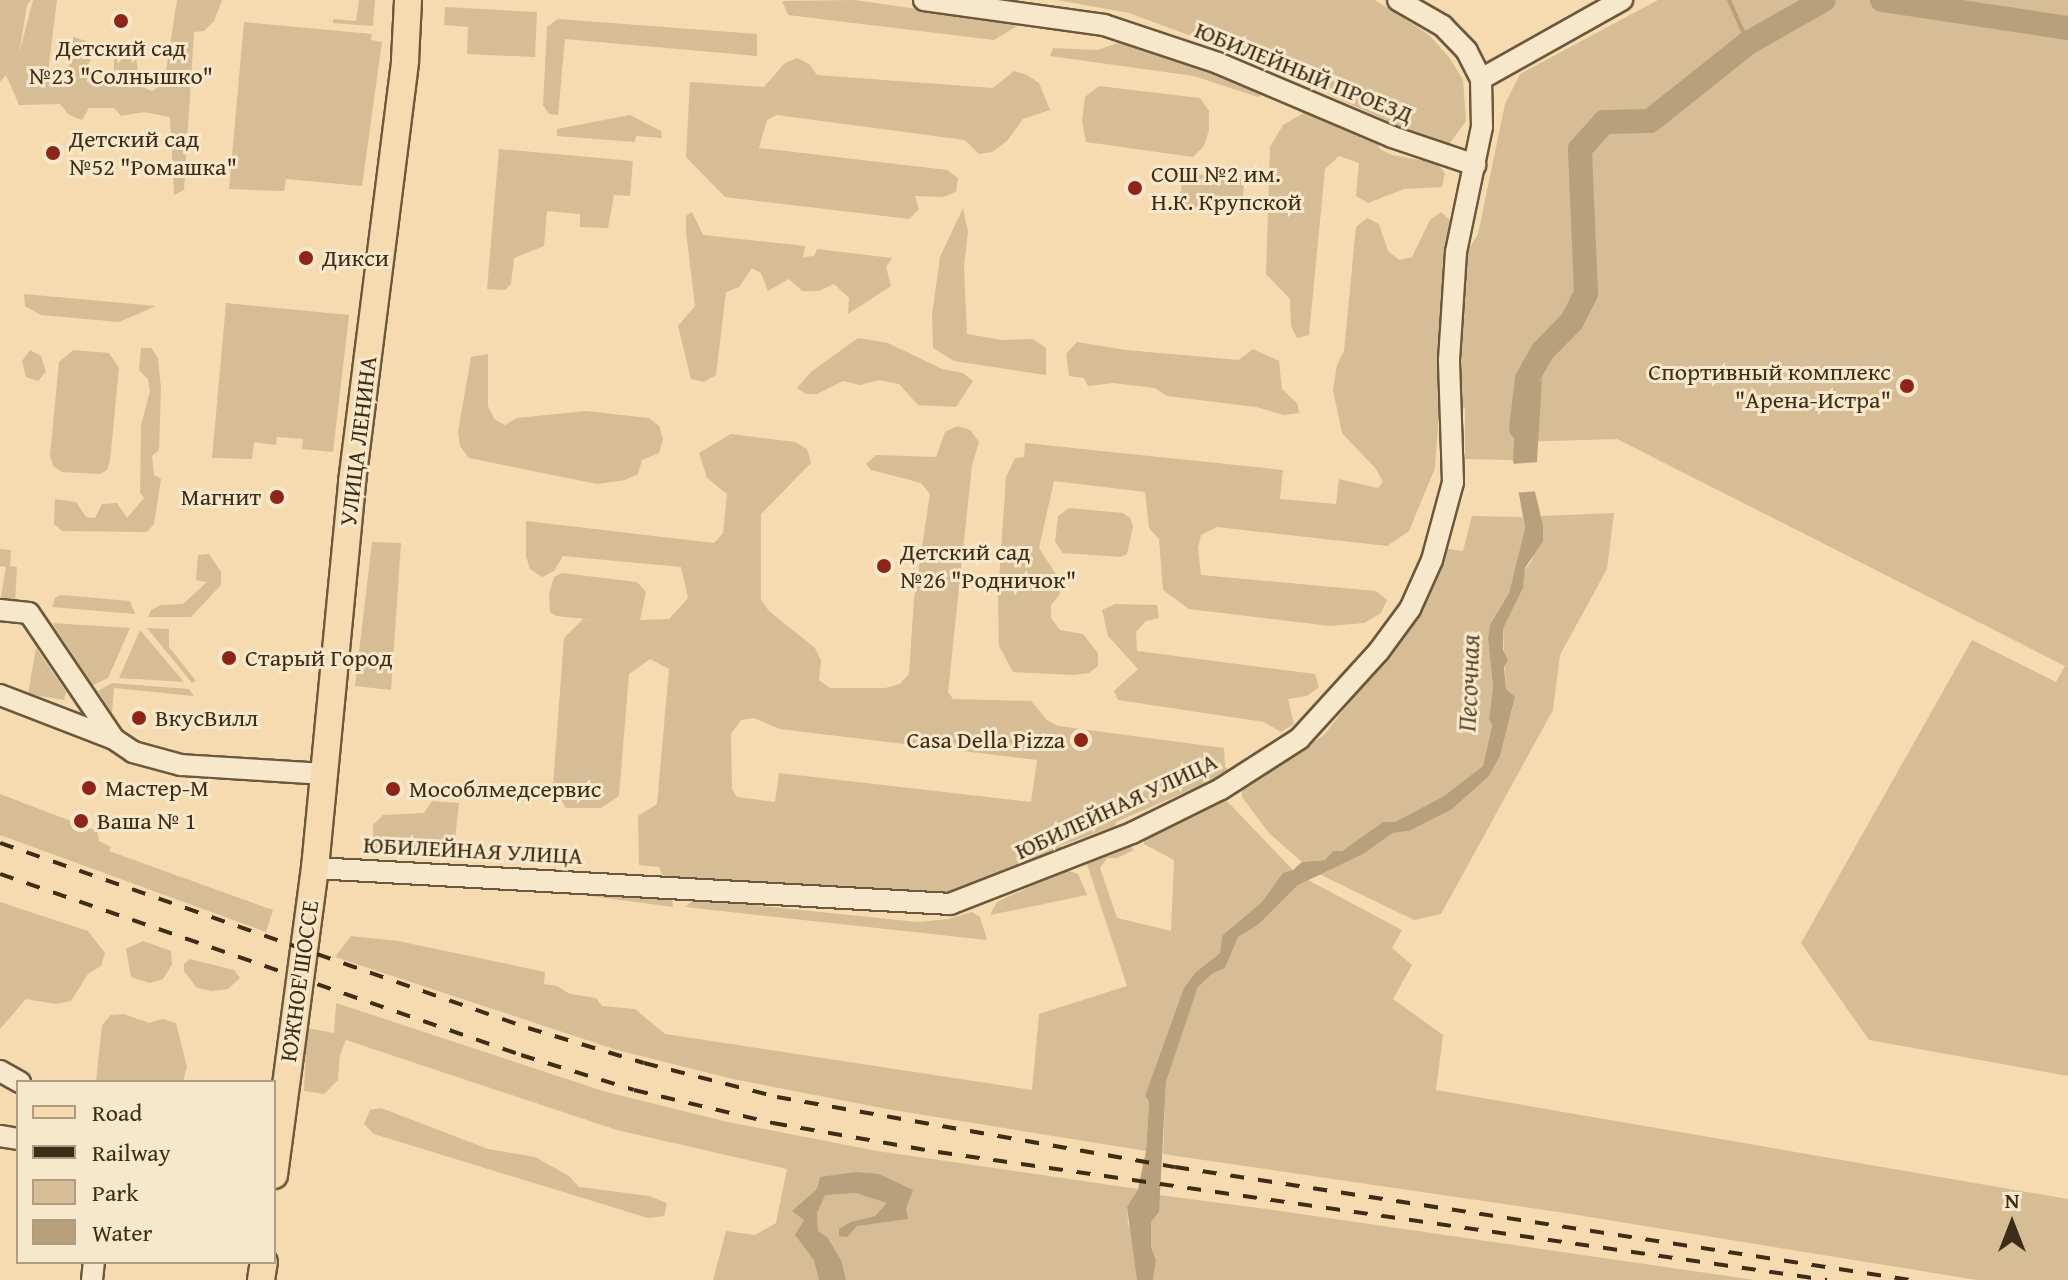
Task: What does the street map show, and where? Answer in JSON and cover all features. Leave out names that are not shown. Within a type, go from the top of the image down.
[{"type":"main road","name":"УЛИЦА ЛЕНИНА","points":[[314,875],[352,482],[405,53],[408,0]]},
{"type":"main road","name":"ЮЖНОЕ ШОССЕ","points":[[276,1145],[280,1084],[314,875]]},
{"type":"street","name":"ЮБИЛЕЙНЫЙ ПРОЕЗД","points":[[924,0],[1104,25],[1218,63],[1392,137],[1475,165]]},
{"type":"street","points":[[1398,0],[1443,26],[1467,51],[1481,79],[1622,0]]},
{"type":"street","name":"ЮБИЛЕЙНАЯ УЛИЦА","points":[[314,875],[950,904],[1079,856],[1221,789],[1299,739],[1379,651],[1410,609],[1432,560],[1453,482],[1449,360],[1456,252],[1482,127],[1481,79]]},
{"type":"street","points":[[0,610],[29,613],[114,739]]},
{"type":"street","points":[[0,695],[114,739],[133,752],[181,765],[323,774]]},
{"type":"green space","points":[[0,0],[31,0],[27,5],[19,54],[33,0],[57,0],[48,72],[59,80],[69,70],[73,37],[86,41],[94,52],[88,65],[87,82],[100,85],[114,73],[114,45],[128,47],[136,58],[140,86],[152,91],[164,84],[177,0],[222,0],[214,21],[204,31],[194,32],[184,190],[174,195],[170,117],[144,112],[121,116],[114,108],[89,108],[82,120],[69,115],[60,104],[19,105],[6,75],[0,82]]},
{"type":"green space","points":[[359,0],[375,0],[373,26],[333,23],[333,19],[356,21]]},
{"type":"green space","points":[[855,0],[1024,22],[994,40],[788,15],[782,1]]},
{"type":"green space","points":[[1057,0],[1375,0],[1428,34],[1449,57],[1463,80],[1466,121],[1450,143],[1439,144],[1229,50],[1129,13]]},
{"type":"green space","points":[[1658,0],[2068,0],[2068,1076],[1869,1040],[1801,943],[1972,640],[2056,682],[2065,666],[1617,439],[1515,442],[1513,460],[1465,459],[1465,409],[1461,405],[1464,257],[1478,234],[1505,104],[1520,74]]},
{"type":"green space","points":[[445,7],[537,12],[535,57],[467,54],[468,27],[444,25]]},
{"type":"green space","points":[[558,19],[757,34],[757,56],[565,39],[558,115],[549,114],[543,105],[547,27]]},
{"type":"green space","points":[[244,22],[372,34],[371,40],[382,42],[362,186],[286,179],[284,191],[229,189]]},
{"type":"green space","points":[[1117,43],[1182,53],[1267,92],[1258,97],[1194,76],[1050,56],[1053,48],[1098,50]]},
{"type":"green space","points":[[797,58],[809,64],[817,75],[993,88],[1014,71],[1039,83],[1050,110],[1023,119],[1007,141],[992,152],[979,154],[965,140],[777,115],[767,120],[759,148],[947,170],[958,178],[956,192],[943,197],[915,196],[919,209],[909,219],[725,197],[686,157],[690,82],[764,87],[785,63]]},
{"type":"green space","points":[[1099,86],[1200,98],[1209,111],[1209,130],[1204,146],[1193,157],[1086,142],[1082,121],[1085,97]]},
{"type":"green space","points":[[1309,110],[1374,132],[1380,149],[1392,155],[1436,163],[1445,173],[1442,187],[1404,189],[1368,203],[1356,196],[1359,163],[1339,156],[1325,169],[1309,335],[1297,338],[1291,326],[1290,299],[1266,274],[1270,147],[1283,125]]},
{"type":"green space","points":[[630,115],[661,131],[662,138],[636,136],[635,142],[557,136],[557,129]]},
{"type":"green space","points":[[499,149],[633,161],[630,196],[614,195],[608,228],[580,227],[580,214],[547,211],[544,246],[514,258],[511,284],[505,290],[487,289]]},
{"type":"green space","points":[[1183,173],[1245,179],[1241,213],[1179,207]]},
{"type":"green space","points":[[963,208],[968,232],[964,267],[967,334],[1002,340],[1033,339],[1046,348],[1046,375],[954,361],[933,348],[932,315],[940,257]]},
{"type":"green space","points":[[692,212],[703,235],[805,246],[803,257],[814,256],[817,249],[892,258],[886,267],[891,286],[848,314],[849,298],[834,284],[819,291],[802,291],[789,279],[768,291],[761,273],[752,268],[739,287],[726,292],[716,375],[704,382],[691,379],[678,326],[695,306],[686,232],[686,216]]},
{"type":"green space","points":[[1441,212],[1451,221],[1452,236],[1435,468],[1409,531],[1387,546],[1217,527],[1201,535],[1198,548],[1201,575],[1376,591],[1387,600],[1381,613],[1364,623],[1330,626],[1189,609],[1163,590],[1159,539],[1149,528],[1145,492],[1054,481],[1039,548],[1059,579],[1060,594],[1051,605],[1051,618],[1060,630],[1083,634],[1098,653],[1098,666],[1089,673],[1074,675],[1013,672],[999,646],[998,594],[1006,477],[1015,458],[1024,457],[1025,443],[1283,470],[1280,499],[1336,504],[1339,479],[1378,488],[1383,482],[1376,469],[1342,433],[1333,390],[1337,365],[1344,351],[1356,227],[1367,218],[1379,224],[1388,251],[1399,260],[1412,257],[1430,220]]},
{"type":"green space","points":[[24,294],[156,306],[119,322],[41,315],[25,306]]},
{"type":"green space","points":[[226,303],[349,315],[333,452],[302,449],[303,439],[277,437],[276,445],[254,442],[252,459],[212,458]]},
{"type":"green space","points":[[858,338],[888,343],[942,369],[963,373],[973,381],[956,407],[918,405],[899,384],[879,380],[860,385],[843,381],[817,394],[806,394],[797,388],[812,371]]},
{"type":"green space","points":[[1077,342],[1126,350],[1239,360],[1253,349],[1279,361],[1282,389],[1297,403],[1299,413],[1284,415],[1256,407],[1167,396],[1155,388],[1113,383],[1088,386],[1084,378],[1069,376],[1066,354]]},
{"type":"green space","points":[[141,348],[151,348],[158,358],[161,389],[159,450],[152,456],[154,475],[161,479],[154,524],[147,532],[62,531],[54,524],[55,499],[76,502],[86,517],[95,518],[102,504],[117,503],[127,518],[144,498],[140,493],[141,425],[150,391],[148,379],[139,370]]},
{"type":"green space","points":[[30,350],[41,356],[46,372],[38,381],[26,377],[22,361]]},
{"type":"green space","points":[[73,350],[109,353],[119,368],[110,461],[107,470],[100,474],[62,472],[53,466],[50,456],[59,362]]},
{"type":"green space","points":[[488,354],[488,406],[494,419],[505,425],[517,418],[586,411],[649,418],[659,426],[663,439],[659,453],[642,460],[638,474],[625,480],[597,484],[469,458],[460,446],[458,432],[471,357]]},
{"type":"green space","points":[[957,426],[970,430],[979,442],[972,465],[948,692],[953,699],[1031,701],[1047,720],[1058,726],[1224,748],[1225,767],[1232,772],[1116,822],[1115,826],[1060,846],[1063,852],[953,895],[688,880],[662,875],[659,867],[639,865],[638,816],[657,804],[669,669],[650,659],[629,674],[619,796],[601,808],[566,808],[553,785],[564,638],[583,619],[606,621],[556,616],[550,612],[549,594],[554,577],[562,573],[637,582],[646,592],[640,620],[669,619],[688,598],[681,567],[563,556],[554,571],[542,577],[530,569],[526,556],[526,521],[714,543],[723,533],[727,494],[707,478],[699,453],[731,434],[795,442],[807,449],[811,463],[761,514],[761,600],[769,611],[815,648],[821,660],[819,680],[830,688],[885,688],[900,684],[909,674],[914,599],[930,494],[921,483],[871,470],[866,464],[876,455],[936,457],[945,432]],"holes":[[[754,718],[780,729],[1037,760],[1031,802],[779,773],[775,802],[737,797],[732,789],[731,734],[741,720]]]},
{"type":"green space","points":[[1069,508],[1123,513],[1130,518],[1133,526],[1127,554],[1121,557],[1063,553],[1055,542],[1058,516]]},
{"type":"green space","points":[[1614,513],[1607,569],[1560,655],[1553,710],[1441,914],[1414,920],[1319,874],[1363,854],[1393,833],[1409,831],[1489,776],[1500,756],[1515,698],[1506,690],[1503,629],[1523,588],[1522,574],[1532,560],[1543,525],[1541,516]]},
{"type":"green space","points":[[1472,516],[1522,517],[1525,528],[1509,593],[1490,623],[1488,639],[1493,687],[1489,719],[1492,724],[1483,766],[1444,796],[1395,822],[1383,822],[1342,851],[1325,860],[1302,862],[1269,833],[1242,797],[1242,789],[1324,735],[1419,614],[1443,548],[1463,551]]},
{"type":"green space","points":[[372,542],[401,543],[391,690],[355,686]]},
{"type":"green space","points":[[0,549],[11,550],[10,566],[17,567],[15,603],[0,602],[6,567],[0,566]]},
{"type":"green space","points":[[209,554],[221,572],[221,585],[191,617],[148,617],[151,610],[161,605],[183,604],[207,582],[196,580],[198,555]]},
{"type":"green space","points":[[61,595],[130,601],[135,614],[52,607],[55,598]]},
{"type":"green space","points":[[1115,604],[1157,605],[1159,618],[1146,621],[1136,632],[1137,651],[1315,674],[1319,687],[1307,696],[1288,699],[1294,724],[1281,732],[1264,722],[1118,700],[1114,691],[1138,669],[1108,636],[1102,610]]},
{"type":"green space","points":[[52,623],[130,628],[108,678],[93,685]]},
{"type":"green space","points":[[147,628],[169,629],[169,647],[196,681],[192,683]]},
{"type":"green space","points":[[140,630],[184,682],[119,678]]},
{"type":"green space","points":[[36,648],[66,692],[64,700],[28,694]]},
{"type":"green space","points":[[112,683],[189,689],[194,696],[114,688],[112,713],[98,691]]},
{"type":"green space","points":[[0,794],[97,831],[99,841],[111,847],[109,851],[273,910],[266,932],[0,835]]},
{"type":"green space","points":[[1223,797],[1293,870],[1247,918],[1222,936],[1220,953],[1196,972],[1145,1096],[1149,1100],[1146,1151],[887,1109],[733,1079],[617,1050],[335,957],[351,936],[398,941],[545,972],[544,984],[557,986],[570,994],[596,998],[602,1006],[635,1009],[665,1034],[1032,1090],[1039,1014],[1127,986],[1087,864],[1090,859],[1128,844],[1134,850],[1117,858],[1107,858],[1100,868],[1117,918],[1171,931],[1174,860],[1144,844],[1144,838]]},
{"type":"green space","points":[[432,801],[459,803],[453,857],[373,851],[373,825],[383,815],[424,813]]},
{"type":"green space","points":[[1066,870],[1078,874],[1087,895],[990,915],[997,902]]},
{"type":"green space","points":[[1308,880],[1402,930],[1392,948],[1412,965],[1393,999],[1443,1035],[1436,1090],[2068,1199],[2068,1280],[1977,1280],[1565,1213],[1163,1154],[1166,1082],[1198,987],[1212,974],[1225,968],[1238,937],[1259,924],[1298,885]]},
{"type":"green space","points":[[585,891],[672,898],[673,907],[583,895]]},
{"type":"green space","points":[[695,899],[918,922],[948,919],[972,912],[980,917],[987,940],[685,907]]},
{"type":"green space","points":[[0,902],[88,931],[105,953],[101,966],[88,974],[71,1001],[56,1004],[26,999],[0,1029]]},
{"type":"green space","points":[[143,941],[171,951],[172,964],[163,979],[150,983],[131,977],[126,949]]},
{"type":"green space","points":[[190,959],[234,970],[240,978],[228,989],[212,991],[197,988],[184,971],[184,964]]},
{"type":"green space","points":[[336,1003],[606,1092],[728,1122],[877,1151],[1138,1189],[1127,1207],[1128,1223],[1147,1280],[713,1280],[726,1231],[755,1235],[776,1223],[787,1169],[617,1130],[346,1040],[340,1055],[338,1080],[324,1094],[304,1091],[307,1028],[334,1033]]},
{"type":"green space","points":[[124,1014],[149,1023],[163,1019],[176,1023],[187,1067],[183,1080],[96,1080],[102,1025],[111,1015]]},
{"type":"green space","points":[[381,1108],[488,1149],[535,1157],[569,1176],[579,1187],[649,1196],[667,1203],[664,1216],[648,1218],[374,1134],[364,1124],[370,1110]]},
{"type":"green space","points":[[1159,1195],[1755,1280],[1153,1280],[1156,1260],[1151,1247],[1151,1222],[1159,1212]]},
{"type":"water","points":[[1542,379],[1535,492],[1543,525],[1543,541],[1525,568],[1523,588],[1503,629],[1503,650],[1508,660],[1504,667],[1506,689],[1515,697],[1500,756],[1489,776],[1452,809],[1409,831],[1393,833],[1363,854],[1298,885],[1259,924],[1238,937],[1225,968],[1212,974],[1198,987],[1166,1082],[1159,1212],[1151,1222],[1151,1247],[1156,1260],[1153,1280],[1137,1280],[1127,1207],[1138,1189],[1146,1151],[1149,1101],[1145,1096],[1184,988],[1196,972],[1220,953],[1222,936],[1262,902],[1283,873],[1293,870],[1302,862],[1325,860],[1333,851],[1342,851],[1383,822],[1395,822],[1444,796],[1483,766],[1492,725],[1489,719],[1493,687],[1488,639],[1490,624],[1509,593],[1525,528],[1513,460],[1518,406]]},
{"type":"water","points":[[856,1172],[879,1174],[913,1190],[906,1209],[908,1219],[857,1226],[847,1237],[839,1236],[839,1229],[851,1222],[875,1216],[887,1203],[856,1193],[825,1195],[817,1213],[818,1231],[827,1237],[841,1260],[846,1280],[819,1280],[814,1260],[795,1235],[804,1220],[792,1211],[817,1189],[820,1177]]},
{"type":"pier","points":[[1541,462],[1539,491],[1513,493],[1510,464]]},
{"type":"waterway","points":[[1729,0],[1748,43]]},
{"type":"waterway","name":"Песочная","points":[[1521,428],[1527,379],[1542,352],[1572,321],[1586,294],[1580,149],[1604,122],[1650,121],[1748,43],[1824,0]]},
{"type":"waterway","name":"Песочная","points":[[1882,0],[2068,28]]},
{"type":"railway","points":[[0,843],[528,1028],[644,1063],[777,1097],[1175,1167],[1910,1280]]},
{"type":"railway","points":[[0,874],[521,1055],[634,1090],[773,1123],[938,1152],[1827,1280]]},
{"type":"place","name":"Детский сад №23 \"Солнышко\"","points":[[121,21]]},
{"type":"place","name":"Детский сад №52 \"Ромашка\"","points":[[53,153]]},
{"type":"place","name":"СОШ №2 им. Н.К. Крупской","points":[[1135,188]]},
{"type":"place","name":"Дикси","points":[[306,258]]},
{"type":"place","name":"Спортивный комплекс \"Арена-Истра\"","points":[[1907,386]]},
{"type":"place","name":"Магнит","points":[[277,497]]},
{"type":"place","name":"Детский сад №26 \"Родничок\"","points":[[884,566]]},
{"type":"place","name":"Старый Город","points":[[229,658]]},
{"type":"place","name":"ВкусВилл","points":[[139,718]]},
{"type":"place","name":"Casa Della Pizza","points":[[1081,740]]},
{"type":"place","name":"Мастер-М","points":[[89,788]]},
{"type":"place","name":"Мособлмедсервис","points":[[393,789]]},
{"type":"place","name":"Ваша № 1","points":[[81,821]]}]
